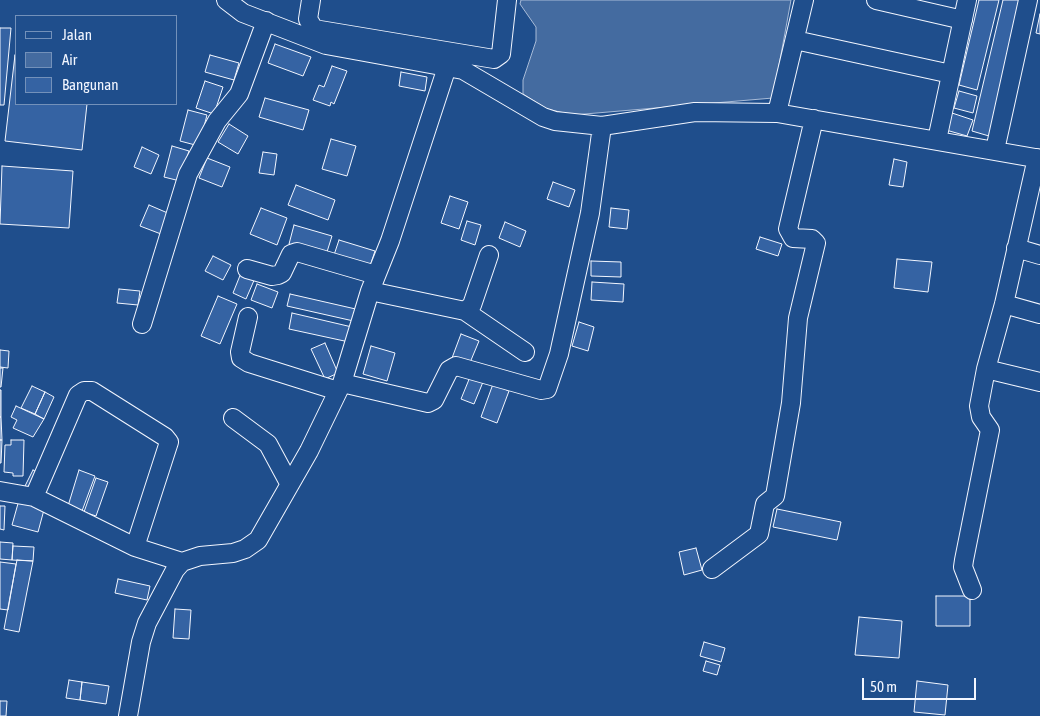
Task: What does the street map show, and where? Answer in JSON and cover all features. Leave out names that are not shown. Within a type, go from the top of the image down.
[{"type":"street","points":[[226,0],[243,13],[326,45],[463,70],[543,117],[555,121],[602,126],[695,112],[777,113],[1038,159],[1004,304],[986,369],[979,413],[990,430],[990,435],[963,567],[972,590]]},
{"type":"street","points":[[311,0],[308,19],[314,29],[494,59],[500,54],[507,0]]},
{"type":"street","points":[[777,113],[804,0]]},
{"type":"street","points":[[876,0],[963,20]]},
{"type":"street","points":[[937,140],[967,0]]},
{"type":"street","points":[[994,150],[1028,0]]},
{"type":"street","points":[[142,324],[188,174],[217,121],[239,94],[266,21]]},
{"type":"street","points":[[795,40],[951,74]]},
{"type":"street","points":[[0,491],[34,497],[135,547],[182,562],[200,556],[233,553],[258,540],[289,483],[310,451],[340,387],[370,291],[390,241],[447,67]]},
{"type":"street","points":[[712,569],[759,534],[765,504],[776,496],[791,403],[798,318],[816,243],[812,239],[794,238],[788,229],[814,119]]},
{"type":"street","points":[[248,317],[240,352],[241,358],[249,363],[340,387],[428,403],[434,400],[450,370],[456,366],[541,390],[547,389],[558,354],[590,213],[602,126]]},
{"type":"street","points":[[1016,248],[1040,255]]},
{"type":"street","points":[[247,269],[278,276],[282,273],[291,254],[297,252],[376,275]]},
{"type":"street","points":[[465,311],[472,305],[488,255]]},
{"type":"street","points":[[370,291],[465,311],[526,352]]},
{"type":"street","points":[[1004,304],[1040,314]]},
{"type":"street","points":[[986,369],[1040,382]]},
{"type":"street","points":[[34,497],[78,395],[84,391],[92,392],[165,437],[168,442],[135,547]]},
{"type":"street","points":[[234,418],[268,444],[289,483]]},
{"type":"street","points":[[128,716],[138,658],[147,623],[182,562]]},
{"type":"water","points":[[521,0],[791,0],[773,98],[573,115],[547,109],[523,94],[523,80],[536,41],[536,27],[520,4]]},
{"type":"building","points":[[979,0],[999,0],[977,90],[959,85]]},
{"type":"building","points":[[1003,0],[1022,0],[989,136],[972,131]]},
{"type":"building","points":[[1040,14],[1040,34],[1036,33]]},
{"type":"building","points":[[0,28],[11,28],[4,105],[0,105]]},
{"type":"building","points":[[275,44],[311,57],[303,76],[268,63]]},
{"type":"building","points":[[15,55],[15,105],[87,105],[82,150],[5,141]]},
{"type":"building","points":[[210,55],[239,63],[234,80],[205,72]]},
{"type":"building","points":[[332,66],[347,71],[334,104],[331,102],[330,106],[313,100],[319,85],[324,87]]},
{"type":"building","points":[[401,72],[427,77],[425,91],[399,86]]},
{"type":"building","points":[[205,81],[223,87],[214,114],[196,108]]},
{"type":"building","points":[[959,91],[977,96],[973,113],[954,108]]},
{"type":"building","points":[[265,98],[309,110],[303,130],[259,117]]},
{"type":"building","points":[[188,110],[207,115],[199,146],[180,141]]},
{"type":"building","points":[[952,113],[973,120],[967,136],[946,130]]},
{"type":"building","points":[[229,124],[248,136],[238,154],[218,142]]},
{"type":"building","points":[[331,139],[356,146],[347,176],[322,169]]},
{"type":"building","points":[[172,146],[189,151],[180,181],[164,177]]},
{"type":"building","points":[[142,147],[159,155],[151,174],[134,167]]},
{"type":"building","points":[[263,152],[277,154],[274,175],[259,173]]},
{"type":"building","points":[[207,158],[230,167],[222,187],[199,178]]},
{"type":"building","points":[[894,159],[907,162],[903,187],[889,185]]},
{"type":"building","points":[[2,166],[73,171],[69,228],[0,224]]},
{"type":"building","points":[[553,182],[575,190],[569,207],[547,199]]},
{"type":"building","points":[[296,185],[335,200],[328,220],[288,205]]},
{"type":"building","points":[[450,196],[468,202],[459,229],[441,223]]},
{"type":"building","points":[[149,205],[170,214],[161,234],[140,226]]},
{"type":"building","points":[[261,208],[287,218],[277,245],[250,234]]},
{"type":"building","points":[[611,208],[629,210],[627,229],[609,227]]},
{"type":"building","points":[[467,221],[481,225],[475,245],[461,240]]},
{"type":"building","points":[[505,222],[526,231],[520,247],[499,238]]},
{"type":"building","points":[[294,225],[332,236],[326,255],[289,244]]},
{"type":"building","points":[[760,237],[782,244],[778,256],[756,249]]},
{"type":"building","points":[[339,240],[375,251],[369,269],[333,258]]},
{"type":"building","points":[[213,256],[231,265],[223,280],[205,271]]},
{"type":"building","points":[[897,259],[932,262],[928,292],[894,288]]},
{"type":"building","points":[[591,261],[621,262],[621,277],[591,276]]},
{"type":"building","points":[[241,273],[255,278],[246,299],[233,293]]},
{"type":"building","points":[[592,282],[624,284],[623,302],[591,300]]},
{"type":"building","points":[[257,284],[278,292],[272,308],[251,300]]},
{"type":"building","points":[[119,289],[140,291],[138,305],[117,303]]},
{"type":"building","points":[[290,294],[360,310],[358,322],[287,306]]},
{"type":"building","points":[[218,296],[237,304],[220,344],[201,336]]},
{"type":"building","points":[[292,313],[352,327],[349,342],[289,329]]},
{"type":"building","points":[[579,322],[594,327],[588,351],[572,346]]},
{"type":"building","points":[[461,334],[479,341],[469,365],[452,358]]},
{"type":"building","points":[[325,343],[338,373],[325,379],[311,349]]},
{"type":"building","points":[[371,346],[395,353],[387,381],[363,374]]},
{"type":"building","points":[[0,350],[9,351],[8,368],[0,367]]},
{"type":"building","points":[[0,368],[3,368],[1,387],[0,387]]},
{"type":"building","points":[[470,377],[483,382],[474,404],[461,399]]},
{"type":"building","points":[[493,384],[509,391],[497,423],[481,417]]},
{"type":"building","points":[[32,386],[45,392],[35,414],[21,408]]},
{"type":"building","points":[[1,390],[1,417],[0,417]]},
{"type":"building","points":[[45,392],[54,397],[44,419],[35,414]]},
{"type":"building","points":[[16,406],[44,419],[33,437],[13,428],[17,420],[11,417]]},
{"type":"building","points":[[1,417],[2,440],[0,440]]},
{"type":"building","points":[[0,440],[2,440],[1,463],[0,463]]},
{"type":"building","points":[[11,440],[24,440],[23,476],[13,476],[13,473],[4,472],[5,445],[11,445]]},
{"type":"building","points":[[33,470],[41,474],[34,490],[25,486]]},
{"type":"building","points":[[79,470],[95,476],[82,511],[68,506]]},
{"type":"building","points":[[96,478],[108,482],[96,516],[84,512]]},
{"type":"building","points":[[19,500],[45,506],[38,532],[12,525]]},
{"type":"building","points":[[0,506],[5,506],[4,530],[0,529]]},
{"type":"building","points":[[777,509],[841,522],[837,540],[773,527]]},
{"type":"building","points":[[0,542],[13,543],[12,560],[0,559]]},
{"type":"building","points":[[13,546],[34,547],[33,561],[12,560]]},
{"type":"building","points":[[696,548],[702,570],[684,575],[679,552]]},
{"type":"building","points":[[17,560],[33,561],[19,632],[4,629]]},
{"type":"building","points":[[0,562],[16,564],[8,610],[0,609]]},
{"type":"building","points":[[118,579],[150,586],[147,600],[115,593]]},
{"type":"building","points":[[936,596],[970,596],[970,626],[936,626]]},
{"type":"building","points":[[175,609],[191,610],[189,639],[173,638]]},
{"type":"building","points":[[859,617],[902,621],[899,658],[855,655]]},
{"type":"building","points":[[704,642],[725,648],[721,662],[700,656]]},
{"type":"building","points":[[706,661],[720,665],[717,675],[703,671]]},
{"type":"building","points":[[69,680],[82,682],[80,700],[66,698]]},
{"type":"building","points":[[917,681],[948,685],[945,715],[914,712]]},
{"type":"building","points":[[82,682],[109,686],[106,704],[80,700]]},
{"type":"building","points":[[0,701],[7,701],[6,716],[0,716]]}]
